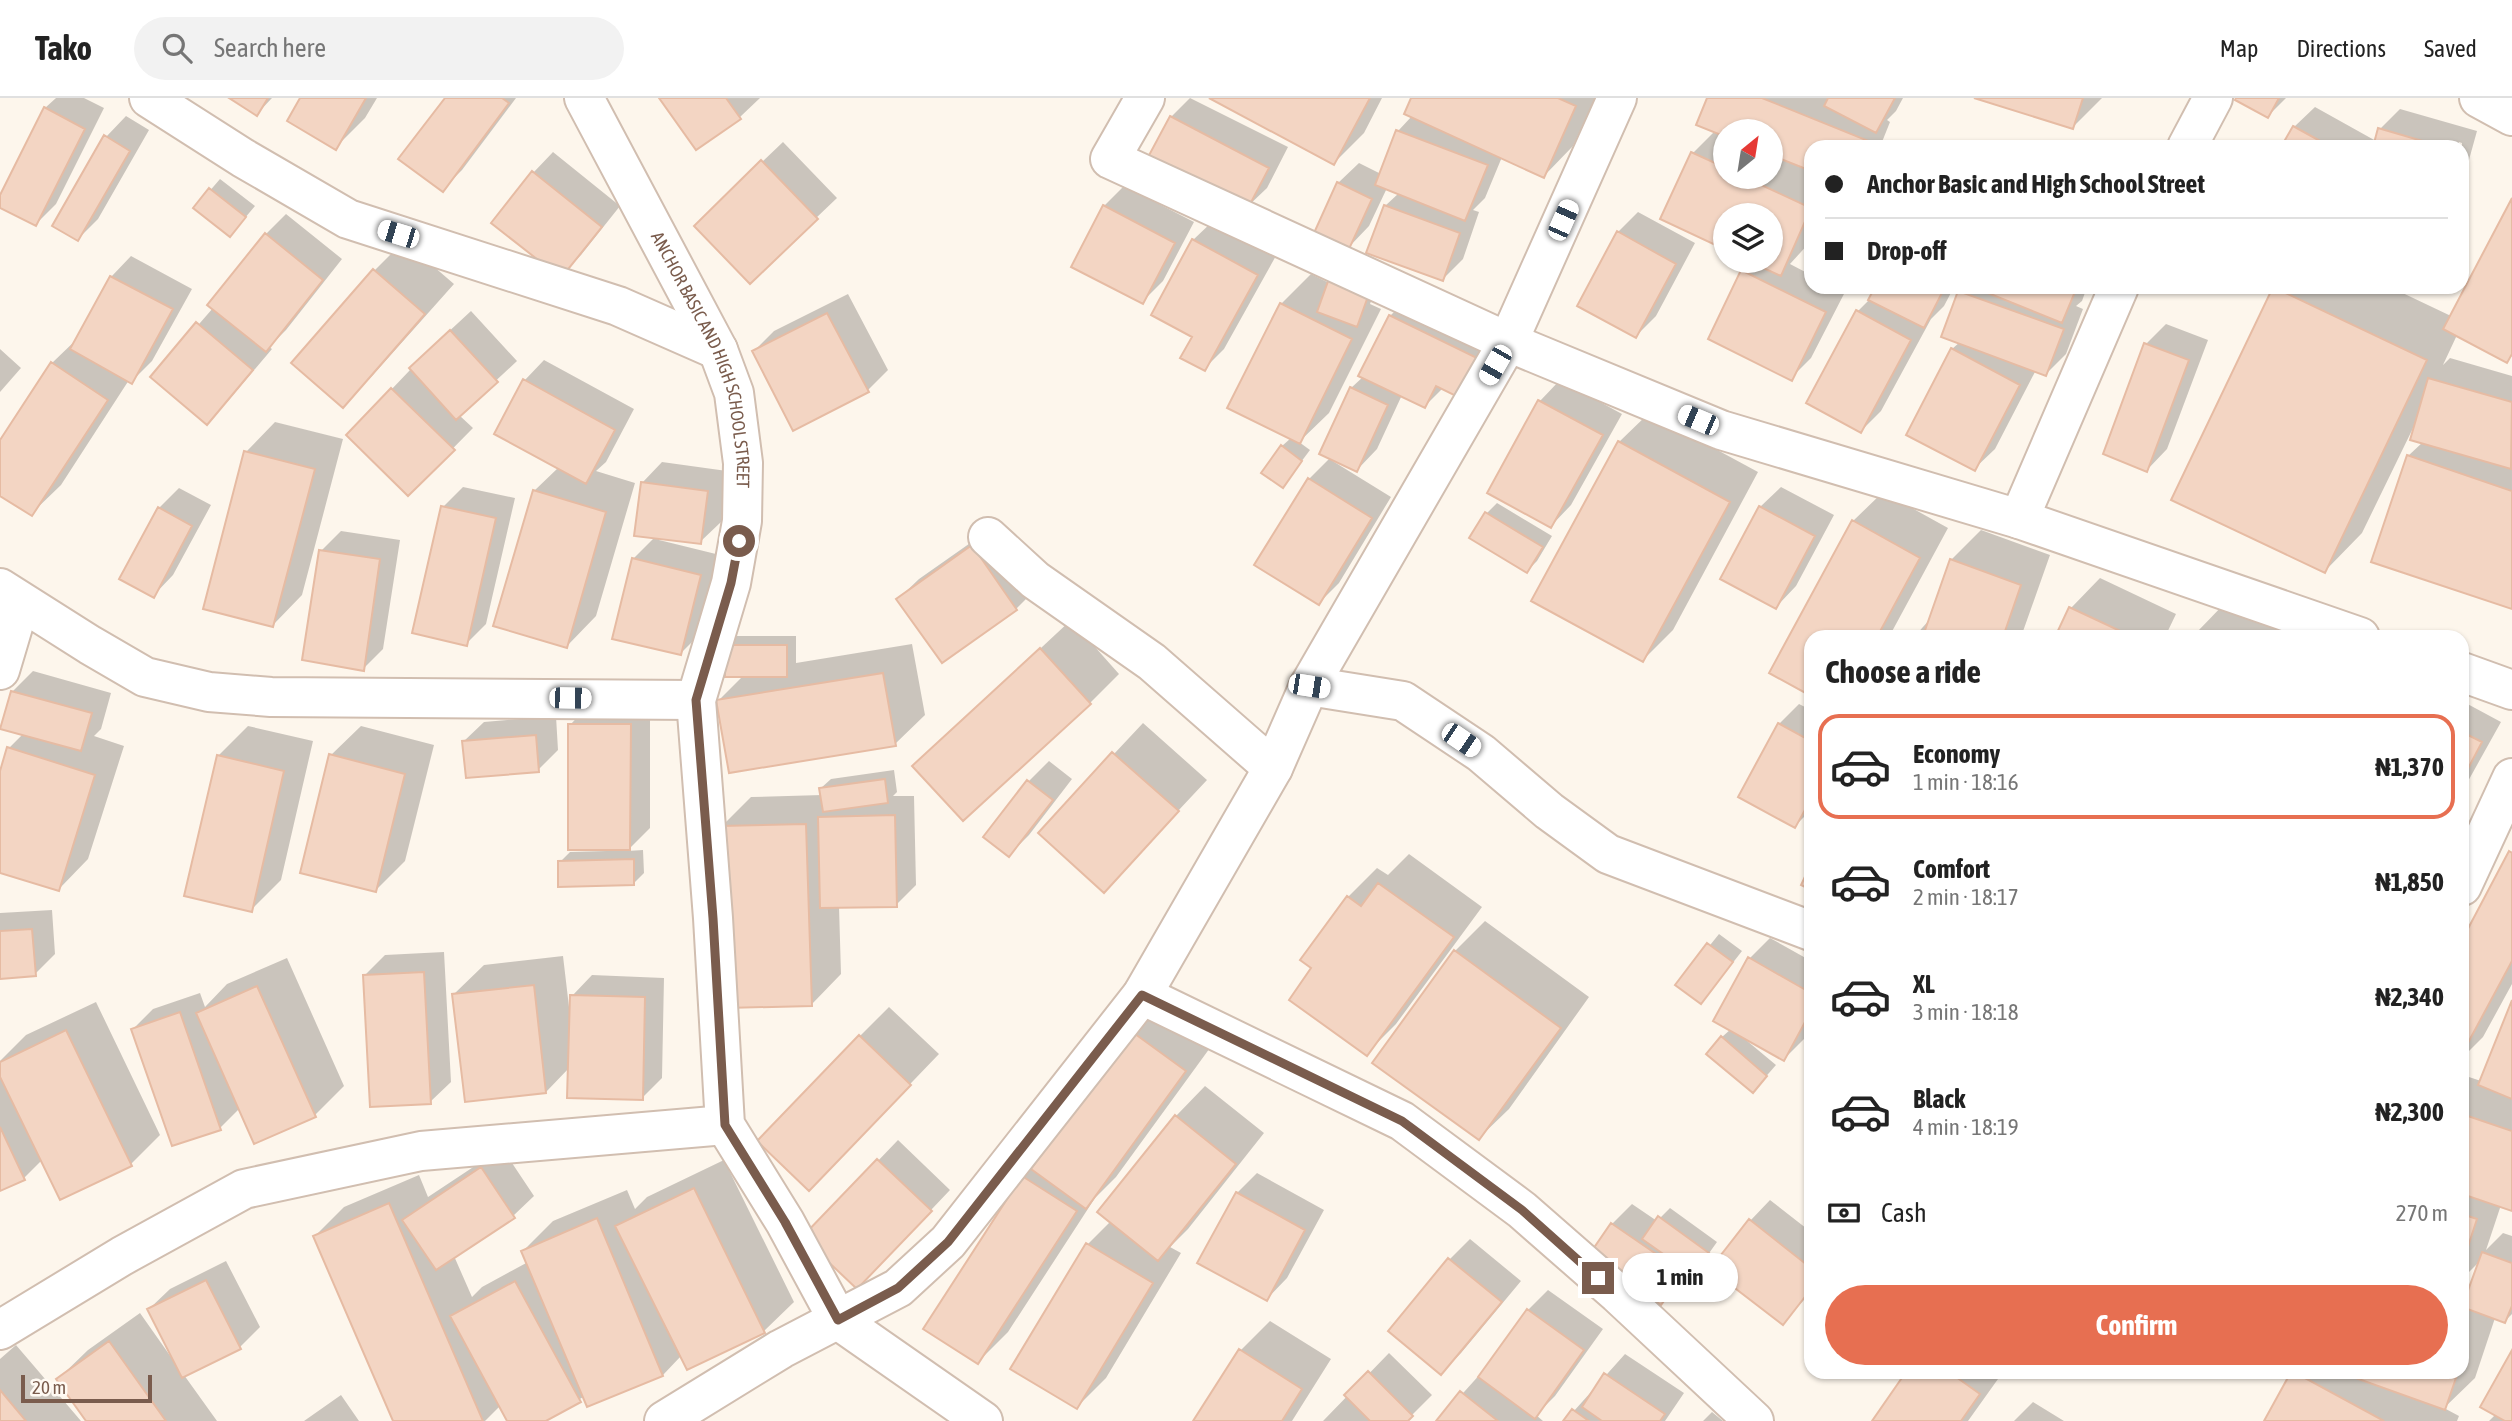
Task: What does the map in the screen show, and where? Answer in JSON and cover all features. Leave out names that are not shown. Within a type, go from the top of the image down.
[{"type":"street","points":[[149,98],[243,158],[348,219],[618,306],[718,350]]},
{"type":"street","name":"ANCHOR BASIC AND HIGH SCHOOL STREET","points":[[584,98],[718,350],[734,393],[743,463],[742,520],[731,583],[696,700],[713,918],[725,1125],[785,1222],[838,1320]]},
{"type":"street","points":[[1145,98],[1110,159],[1508,342],[1721,430],[2019,519],[2340,630]]},
{"type":"street","points":[[664,1421],[781,1349],[898,1288],[948,1242],[1142,995],[1273,768],[1309,686],[1508,342],[1617,98]]},
{"type":"street","points":[[2191,140],[2213,98]]},
{"type":"street","points":[[2479,98],[2512,116]]},
{"type":"street","points":[[2019,519],[2116,294]]},
{"type":"street","points":[[988,537],[1035,580],[1152,662],[1273,768]]},
{"type":"street","points":[[0,670],[10,595],[145,677],[209,692],[271,696],[696,700]]},
{"type":"street","points":[[2469,675],[2512,690]]},
{"type":"street","points":[[1309,686],[1403,701],[1481,753],[1549,811],[1608,854],[1804,928]]},
{"type":"street","points":[[2469,871],[2512,778]]},
{"type":"street","points":[[1142,995],[1402,1121],[1522,1210],[1618,1294],[1754,1421]]},
{"type":"street","points":[[0,1330],[122,1255],[244,1189],[421,1151],[725,1125]]},
{"type":"street","points":[[838,1320],[983,1421]]},
{"type":"building","points":[[229,98],[268,98],[257,116]]},
{"type":"building","points":[[300,98],[366,98],[336,150],[287,121]]},
{"type":"building","points":[[445,98],[502,98],[509,103],[443,192],[398,159]]},
{"type":"building","points":[[659,98],[726,98],[741,119],[696,150]]},
{"type":"building","points":[[1209,98],[1370,98],[1334,165]]},
{"type":"building","points":[[1411,98],[1558,98],[1576,106],[1544,178],[1404,114]]},
{"type":"building","points":[[1707,98],[1762,98],[1866,140],[1804,140],[1804,168],[1783,160],[1783,119],[1713,119],[1713,132],[1696,125]]},
{"type":"building","points":[[1828,98],[1895,98],[1876,133],[1824,106]]},
{"type":"building","points":[[1974,98],[2083,98],[2073,129]]},
{"type":"building","points":[[2279,98],[2268,118],[2235,100]]},
{"type":"building","points":[[44,107],[85,129],[36,226],[0,208],[0,195]]},
{"type":"building","points":[[1170,116],[1269,168],[1247,210],[1147,159]]},
{"type":"building","points":[[2293,126],[2318,140],[2285,140]]},
{"type":"building","points":[[2378,128],[2419,140],[2375,140]]},
{"type":"building","points":[[1396,130],[1488,165],[1465,221],[1375,185]]},
{"type":"building","points":[[104,135],[130,151],[78,241],[52,226]]},
{"type":"building","points":[[1691,152],[1713,162],[1713,189],[1770,189],[1804,205],[1804,224],[1783,271],[1783,203],[1713,203],[1713,244],[1660,219]]},
{"type":"building","points":[[761,160],[818,219],[750,284],[694,226]]},
{"type":"building","points":[[532,171],[602,227],[561,278],[491,223]]},
{"type":"building","points":[[1337,182],[1372,199],[1349,249],[1314,233]]},
{"type":"building","points":[[209,188],[246,217],[230,237],[193,208]]},
{"type":"building","points":[[2512,198],[2512,354],[2507,363],[2443,329],[2461,294],[2469,294],[2469,280]]},
{"type":"building","points":[[1103,205],[1175,243],[1143,304],[1071,267]]},
{"type":"building","points":[[1384,205],[1460,233],[1443,281],[1366,253]]},
{"type":"building","points":[[1617,231],[1676,264],[1636,338],[1577,306]]},
{"type":"building","points":[[265,233],[323,280],[266,352],[207,305]]},
{"type":"building","points":[[1192,239],[1258,275],[1205,371],[1180,358],[1192,337],[1151,315]]},
{"type":"building","points":[[373,269],[425,314],[343,408],[291,363]]},
{"type":"building","points":[[1331,273],[1371,288],[1357,327],[1317,312]]},
{"type":"building","points":[[1740,273],[1747,273],[1826,312],[1792,381],[1708,339]]},
{"type":"building","points":[[110,276],[173,309],[132,384],[70,349]]},
{"type":"building","points":[[1871,294],[1941,294],[1924,328],[1868,300]]},
{"type":"building","points":[[1957,294],[1966,294],[2064,329],[2046,376],[1941,337]]},
{"type":"building","points":[[1990,294],[2074,294],[2062,323]]},
{"type":"building","points":[[2270,294],[2288,294],[2427,360],[2325,573],[2171,500]]},
{"type":"building","points":[[1280,303],[1352,339],[1300,444],[1227,408]]},
{"type":"building","points":[[1856,310],[1911,340],[1861,433],[1806,403]]},
{"type":"building","points":[[827,313],[869,392],[793,431],[752,351]]},
{"type":"building","points":[[1389,315],[1477,358],[1458,397],[1436,386],[1425,408],[1358,376]]},
{"type":"building","points":[[196,322],[253,370],[207,425],[150,377]]},
{"type":"building","points":[[450,330],[498,382],[456,420],[409,368]]},
{"type":"building","points":[[2144,343],[2189,360],[2147,472],[2103,454]]},
{"type":"building","points":[[1951,348],[2020,385],[1975,471],[1906,435]]},
{"type":"building","points":[[51,362],[108,400],[32,516],[0,496],[0,440]]},
{"type":"building","points":[[2428,378],[2512,402],[2511,469],[2410,440]]},
{"type":"building","points":[[523,379],[615,430],[586,484],[494,434]]},
{"type":"building","points":[[1350,387],[1388,405],[1357,472],[1319,454]]},
{"type":"building","points":[[391,388],[455,450],[408,496],[346,435]]},
{"type":"building","points":[[1538,400],[1603,435],[1551,528],[1487,493]]},
{"type":"building","points":[[1618,441],[1730,502],[1643,662],[1531,601]]},
{"type":"building","points":[[1281,445],[1302,461],[1283,488],[1261,473]]},
{"type":"building","points":[[244,451],[315,469],[273,627],[203,609]]},
{"type":"building","points":[[2407,455],[2512,491],[2512,609],[2371,562]]},
{"type":"building","points":[[1308,478],[1372,518],[1319,605],[1254,565]]},
{"type":"building","points":[[641,482],[708,491],[701,544],[634,536]]},
{"type":"building","points":[[533,490],[606,512],[567,648],[493,626]]},
{"type":"building","points":[[441,506],[496,518],[467,646],[412,633]]},
{"type":"building","points":[[1759,506],[1815,536],[1776,609],[1720,579]]},
{"type":"building","points":[[158,507],[192,526],[154,598],[119,579]]},
{"type":"building","points":[[1485,512],[1543,547],[1527,573],[1469,538]]},
{"type":"building","points":[[1852,520],[1920,558],[1881,630],[1804,630],[1804,692],[1769,673]]},
{"type":"building","points":[[972,545],[1017,610],[942,663],[896,599]]},
{"type":"building","points":[[319,550],[380,559],[364,671],[302,660]]},
{"type":"building","points":[[632,558],[701,575],[681,655],[612,639]]},
{"type":"building","points":[[1950,559],[2021,585],[2005,630],[1925,630]]},
{"type":"building","points":[[2069,607],[2118,630],[2058,630]]},
{"type":"building","points":[[725,645],[787,645],[787,677],[725,677]]},
{"type":"building","points":[[1040,648],[1091,704],[963,821],[912,766]]},
{"type":"building","points":[[883,673],[896,746],[729,773],[716,700]]},
{"type":"building","points":[[11,691],[92,713],[81,751],[0,729]]},
{"type":"building","points":[[1778,723],[1804,737],[1804,812],[1795,828],[1738,797]]},
{"type":"building","points":[[568,724],[631,724],[630,850],[568,850]]},
{"type":"building","points":[[536,735],[539,772],[466,778],[462,741]]},
{"type":"building","points":[[2469,736],[2482,742],[2469,767]]},
{"type":"building","points":[[7,747],[95,775],[59,891],[0,873],[0,771]]},
{"type":"building","points":[[1112,752],[1179,811],[1104,893],[1038,833]]},
{"type":"building","points":[[329,754],[405,774],[376,892],[300,873]]},
{"type":"building","points":[[217,755],[284,771],[252,912],[184,896]]},
{"type":"building","points":[[885,779],[888,803],[823,812],[819,788]]},
{"type":"building","points":[[1027,780],[1053,800],[1009,857],[983,837]]},
{"type":"building","points":[[895,815],[897,907],[820,908],[818,817]]},
{"type":"building","points":[[806,824],[812,1006],[726,1008],[720,826]]},
{"type":"building","points":[[2509,851],[2512,853],[2512,961],[2469,1041],[2469,927]]},
{"type":"building","points":[[634,859],[634,885],[558,887],[558,861]]},
{"type":"building","points":[[1378,883],[1454,937],[1367,1056],[1289,1000],[1311,968],[1300,960],[1347,896],[1361,906]]},
{"type":"building","points":[[32,929],[36,976],[0,979],[0,931]]},
{"type":"building","points":[[1707,943],[1733,962],[1701,1004],[1675,985]]},
{"type":"building","points":[[1454,950],[1561,1028],[1479,1140],[1372,1063]]},
{"type":"building","points":[[1748,957],[1804,989],[1804,1024],[1784,1061],[1713,1021]]},
{"type":"building","points":[[424,972],[431,1104],[370,1107],[363,975]]},
{"type":"building","points":[[534,985],[546,1093],[465,1102],[452,994]]},
{"type":"building","points":[[257,986],[316,1117],[254,1144],[196,1013]]},
{"type":"building","points":[[570,995],[645,997],[643,1100],[567,1098]]},
{"type":"building","points":[[2512,1000],[2512,1099],[2478,1085]]},
{"type":"building","points":[[180,1012],[221,1130],[172,1146],[131,1029]]},
{"type":"building","points":[[66,1030],[132,1166],[60,1200],[0,1077],[0,1062]]},
{"type":"building","points":[[1131,1031],[1186,1071],[1086,1209],[1031,1169]]},
{"type":"building","points":[[859,1035],[911,1085],[809,1191],[757,1141]]},
{"type":"building","points":[[1721,1036],[1767,1076],[1753,1093],[1706,1054]]},
{"type":"building","points":[[1175,1115],[1236,1164],[1158,1261],[1097,1212]]},
{"type":"building","points":[[2469,1116],[2512,1131],[2512,1211],[2469,1196]]},
{"type":"building","points":[[0,1127],[25,1180],[0,1191]]},
{"type":"building","points":[[877,1159],[932,1211],[857,1289],[802,1237]]},
{"type":"building","points":[[481,1167],[515,1218],[436,1270],[402,1220]]},
{"type":"building","points":[[1022,1176],[1077,1211],[978,1364],[923,1329]]},
{"type":"building","points":[[694,1188],[765,1333],[687,1370],[615,1226]]},
{"type":"building","points":[[1236,1192],[1305,1230],[1267,1301],[1197,1263]]},
{"type":"building","points":[[389,1203],[483,1421],[393,1421],[313,1236]]},
{"type":"building","points":[[1658,1216],[1709,1253],[1693,1275],[1642,1239]]},
{"type":"building","points":[[2469,1216],[2477,1219],[2469,1244]]},
{"type":"building","points":[[597,1218],[663,1376],[587,1407],[521,1251]]},
{"type":"building","points":[[1749,1219],[1804,1262],[1804,1298],[1783,1325],[1710,1269]]},
{"type":"building","points":[[1611,1223],[1684,1273],[1661,1305],[1589,1255]]},
{"type":"building","points":[[1086,1243],[1153,1283],[1077,1409],[1010,1369]]},
{"type":"building","points":[[2482,1252],[2512,1263],[2512,1306],[2505,1323],[2469,1310],[2469,1288]]},
{"type":"building","points":[[1448,1258],[1502,1302],[1441,1375],[1388,1331]]},
{"type":"building","points":[[206,1280],[241,1349],[182,1378],[147,1309]]},
{"type":"building","points":[[515,1281],[581,1402],[546,1421],[507,1421],[450,1316]]},
{"type":"building","points":[[1527,1309],[1584,1350],[1535,1419],[1478,1377]]},
{"type":"building","points":[[109,1341],[166,1421],[86,1421],[56,1379]]},
{"type":"building","points":[[1239,1349],[1302,1389],[1282,1421],[1193,1421]]},
{"type":"building","points":[[2512,1350],[2512,1421],[2505,1421],[2480,1407]]},
{"type":"building","points":[[1368,1371],[1413,1416],[1408,1421],[1370,1421],[1344,1395]]},
{"type":"building","points":[[1604,1373],[1665,1414],[1660,1421],[1602,1421],[1582,1407]]},
{"type":"building","points":[[1901,1379],[1959,1379],[1980,1394],[1961,1421],[1872,1421]]},
{"type":"building","points":[[2287,1379],[2307,1379],[2384,1421],[2264,1421]]},
{"type":"building","points":[[2359,1379],[2456,1379],[2445,1410]]},
{"type":"building","points":[[0,1390],[26,1421],[0,1421]]},
{"type":"building","points":[[1460,1391],[1498,1421],[1436,1421]]},
{"type":"building","points":[[1572,1409],[1589,1421],[1563,1421]]},
{"type":"route","points":[[739,541],[731,583],[696,700],[713,918],[725,1125],[785,1222],[838,1320],[898,1288],[948,1242],[1142,995],[1402,1121],[1522,1210],[1598,1278]]}]
